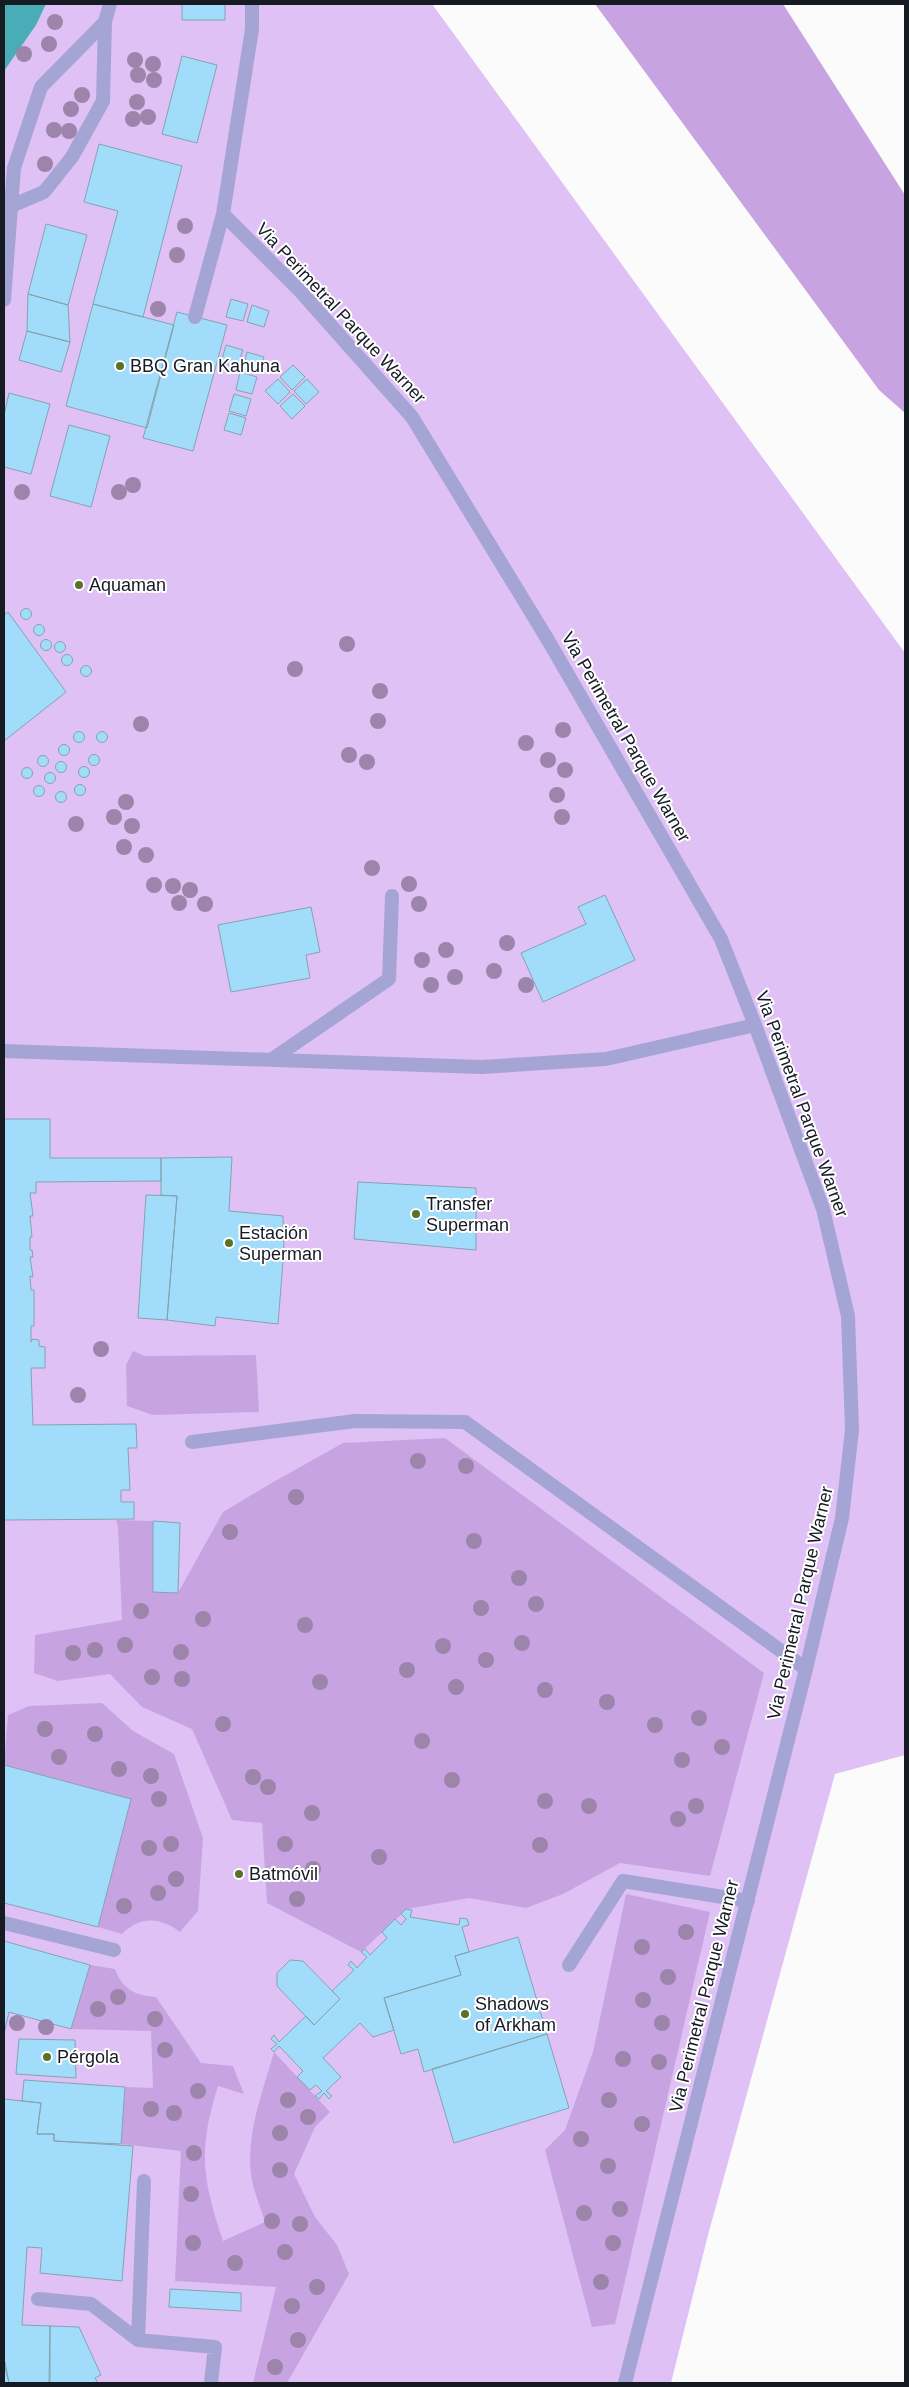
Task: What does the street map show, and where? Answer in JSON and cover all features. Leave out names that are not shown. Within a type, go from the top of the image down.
[{"type":"street","points":[[11,206],[44,192],[72,157],[103,101],[105,22],[110,4]]},
{"type":"street","points":[[195,317],[223,214],[252,28],[252,4]]},
{"type":"street","points":[[4,300],[14,168],[41,86],[105,22]]},
{"type":"street","name":"Via Perimetral Parque Warner","points":[[223,214],[301,292],[412,417],[548,640],[721,939],[823,1209],[848,1316],[852,1430],[842,1518],[806,1669],[625,2383]]},
{"type":"street","points":[[271,1060],[389,979],[392,896]]},
{"type":"street","points":[[4,1051],[482,1068],[596,1060],[755,1025]]},
{"type":"street","points":[[192,1442],[355,1421],[465,1422],[806,1669]]},
{"type":"street","points":[[569,1965],[623,1881],[748,1900]]},
{"type":"street","points":[[4,1923],[114,1950]]},
{"type":"street","points":[[138,2340],[144,2181]]},
{"type":"street","points":[[38,2299],[91,2304],[138,2340],[215,2348],[211,2383]]},
{"type":"shaded area","points":[[4,4],[432,4],[905,653],[905,1755],[835,1774],[708,2235],[671,2383],[4,2383]]},
{"type":"shaded area","points":[[595,4],[783,4],[905,195],[905,413],[879,390]]},
{"type":"shaded area","points":[[133,1351],[145,1356],[256,1355],[259,1412],[153,1415],[127,1406],[126,1365]]},
{"type":"shaded area","points":[[445,1438],[764,1673],[710,1876],[620,1863],[563,1894],[526,1908],[469,1898],[407,1909],[361,1952],[267,1903],[262,1823],[232,1820],[192,1729],[142,1707],[110,1674],[58,1681],[34,1673],[35,1635],[122,1620],[118,1526],[116,1520],[153,1521],[153,1592],[178,1593],[223,1512],[270,1484],[343,1443]]},
{"type":"shaded area","points":[[102,1703],[133,1731],[174,1754],[203,1838],[198,1911],[180,1932],[158,1921],[136,1924],[122,1934],[98,1927],[130,1799],[4,1765],[8,1715],[29,1706]]},
{"type":"shaded area","points":[[626,1894],[710,1912],[615,2324],[592,2327],[545,2150],[565,2130],[593,2052]]},
{"type":"shaded area","points":[[90,1965],[115,1969],[122,1982],[131,1990],[142,1995],[156,1997],[201,2063],[233,2066],[244,2094],[218,2086],[207,2128],[205,2146],[207,2181],[223,2241],[265,2222],[253,2186],[250,2159],[256,2112],[274,2052],[330,2112],[315,2127],[294,2174],[315,2217],[337,2245],[349,2274],[287,2383],[253,2383],[276,2287],[175,2281],[181,2151],[121,2144],[125,2087],[153,2088],[151,2031],[71,2029]]},
{"type":"water","points":[[4,4],[46,4],[36,25],[4,71]]},
{"type":"building","points":[[182,4],[225,4],[225,20],[182,20]]},
{"type":"building","points":[[182,56],[217,65],[197,143],[162,134]]},
{"type":"building","points":[[99,144],[182,166],[143,317],[93,304],[118,211],[84,202]]},
{"type":"building","points":[[46,224],[87,235],[68,305],[28,294]]},
{"type":"building","points":[[28,294],[68,305],[70,342],[27,331]]},
{"type":"building","points":[[231,299],[248,304],[243,321],[226,317]]},
{"type":"building","name":"BBQ Gran Kahuna","points":[[93,304],[174,325],[147,428],[66,406]]},
{"type":"building","points":[[252,305],[269,311],[264,327],[247,322]]},
{"type":"building","points":[[177,312],[227,325],[193,451],[143,438]]},
{"type":"building","points":[[27,331],[70,342],[61,372],[19,360]]},
{"type":"building","points":[[226,345],[243,350],[237,367],[221,363]]},
{"type":"building","points":[[247,352],[264,357],[259,374],[243,369]]},
{"type":"building","points":[[293,365],[305,377],[292,390],[280,377]]},
{"type":"building","points":[[240,372],[257,377],[252,394],[236,390]]},
{"type":"building","points":[[278,379],[290,392],[278,404],[265,391]]},
{"type":"building","points":[[307,379],[319,392],[306,404],[294,391]]},
{"type":"building","points":[[9,393],[50,404],[31,474],[4,467],[4,415]]},
{"type":"building","points":[[234,394],[251,399],[246,416],[229,411]]},
{"type":"building","points":[[293,394],[305,406],[292,419],[280,406]]},
{"type":"building","points":[[229,413],[246,418],[241,435],[224,430]]},
{"type":"building","points":[[69,425],[110,436],[91,507],[50,496]]},
{"type":"building","points":[[26,608],[32,614],[26,620],[20,614]]},
{"type":"building","points":[[8,612],[66,692],[4,741],[4,615]]},
{"type":"building","points":[[39,624],[45,630],[39,636],[33,630]]},
{"type":"building","points":[[46,639],[52,645],[46,651],[40,645]]},
{"type":"building","points":[[60,641],[66,647],[60,653],[54,647]]},
{"type":"building","points":[[67,654],[73,660],[67,666],[61,660]]},
{"type":"building","points":[[86,665],[92,671],[86,677],[80,671]]},
{"type":"building","points":[[79,731],[85,737],[79,743],[73,737]]},
{"type":"building","points":[[102,731],[108,737],[102,743],[96,737]]},
{"type":"building","points":[[64,744],[70,750],[64,756],[58,750]]},
{"type":"building","points":[[94,754],[100,760],[94,766],[88,760]]},
{"type":"building","points":[[43,755],[49,761],[43,767],[37,761]]},
{"type":"building","points":[[61,761],[67,767],[61,773],[55,767]]},
{"type":"building","points":[[84,766],[90,772],[84,778],[78,772]]},
{"type":"building","points":[[27,767],[33,773],[27,779],[21,773]]},
{"type":"building","points":[[50,772],[56,778],[50,784],[44,778]]},
{"type":"building","points":[[80,784],[86,790],[80,796],[74,790]]},
{"type":"building","points":[[39,785],[45,791],[39,797],[33,791]]},
{"type":"building","points":[[61,791],[67,797],[61,803],[55,797]]},
{"type":"building","points":[[605,895],[635,960],[543,1002],[521,953],[586,924],[578,907]]},
{"type":"building","points":[[311,907],[320,952],[306,955],[310,978],[231,992],[218,925]]},
{"type":"building","points":[[4,1119],[50,1119],[50,1158],[161,1158],[161,1181],[36,1182],[36,1193],[30,1193],[33,1216],[30,1216],[32,1237],[30,1237],[30,1250],[32,1250],[33,1257],[30,1257],[33,1277],[30,1276],[31,1290],[34,1290],[34,1326],[31,1326],[31,1342],[33,1339],[39,1340],[39,1346],[45,1347],[45,1368],[31,1368],[33,1425],[136,1424],[137,1448],[128,1448],[130,1490],[121,1490],[121,1502],[134,1502],[134,1519],[4,1520]]},
{"type":"building","name":"Estación Superman","points":[[232,1157],[229,1211],[283,1216],[284,1249],[278,1324],[216,1317],[215,1326],[167,1320],[177,1196],[161,1195],[161,1158]]},
{"type":"building","name":"Transfer Superman","points":[[358,1182],[476,1188],[476,1250],[354,1239]]},
{"type":"building","points":[[146,1195],[177,1196],[167,1320],[138,1318]]},
{"type":"building","points":[[153,1521],[180,1523],[178,1593],[153,1592]]},
{"type":"building","points":[[4,1765],[131,1799],[98,1927],[4,1903]]},
{"type":"building","points":[[406,1909],[412,1910],[410,1917],[459,1925],[460,1918],[467,1919],[469,1925],[462,1927],[469,1952],[455,1956],[461,1975],[384,1998],[394,2030],[373,2037],[360,2023],[323,2058],[341,2077],[326,2091],[332,2096],[329,2099],[324,2093],[319,2099],[315,2096],[322,2091],[316,2085],[310,2090],[297,2077],[303,2071],[279,2046],[274,2052],[271,2049],[277,2044],[271,2039],[274,2035],[279,2042],[306,2016],[314,2025],[340,1999],[332,1991],[354,1970],[348,1965],[351,1961],[357,1968],[367,1957],[361,1952],[365,1949],[370,1955],[387,1938],[382,1932],[395,1919],[401,1925],[406,1919],[401,1914]]},
{"type":"building","name":"Shadows of Arkham","points":[[518,1937],[547,2034],[424,2072],[418,2049],[401,2054],[384,1998],[461,1975],[455,1956]]},
{"type":"building","points":[[4,1941],[90,1965],[71,2029],[9,2012],[4,2034]]},
{"type":"building","points":[[290,1960],[303,1961],[340,1999],[314,2025],[277,1986],[277,1973]]},
{"type":"building","points":[[547,2034],[569,2108],[454,2143],[432,2069]]},
{"type":"building","name":"Pérgola","points":[[19,2039],[75,2040],[76,2078],[16,2074]]},
{"type":"building","points":[[24,2080],[125,2087],[121,2144],[54,2141],[54,2134],[37,2134],[41,2103],[22,2101]]},
{"type":"building","points":[[4,2099],[41,2103],[37,2134],[54,2134],[54,2141],[133,2146],[122,2281],[40,2273],[42,2248],[27,2247],[22,2325],[50,2326],[50,2383],[9,2383],[4,2363]]},
{"type":"building","points":[[170,2289],[241,2293],[241,2311],[169,2307]]},
{"type":"building","points":[[50,2326],[79,2327],[101,2375],[95,2378],[98,2383],[49,2383]]},
{"type":"building","points":[[5,2362],[9,2383],[4,2383]]},
{"type":"place","name":"BBQ Gran Kahuna","points":[[120,366]]},
{"type":"place","name":"Aquaman","points":[[79,585]]},
{"type":"place","name":"Transfer Superman","points":[[416,1214]]},
{"type":"place","name":"Estación Superman","points":[[229,1243]]},
{"type":"place","name":"Batmóvil","points":[[239,1874]]},
{"type":"place","name":"Shadows of Arkham","points":[[465,2014]]},
{"type":"place","name":"Pérgola","points":[[47,2057]]}]
